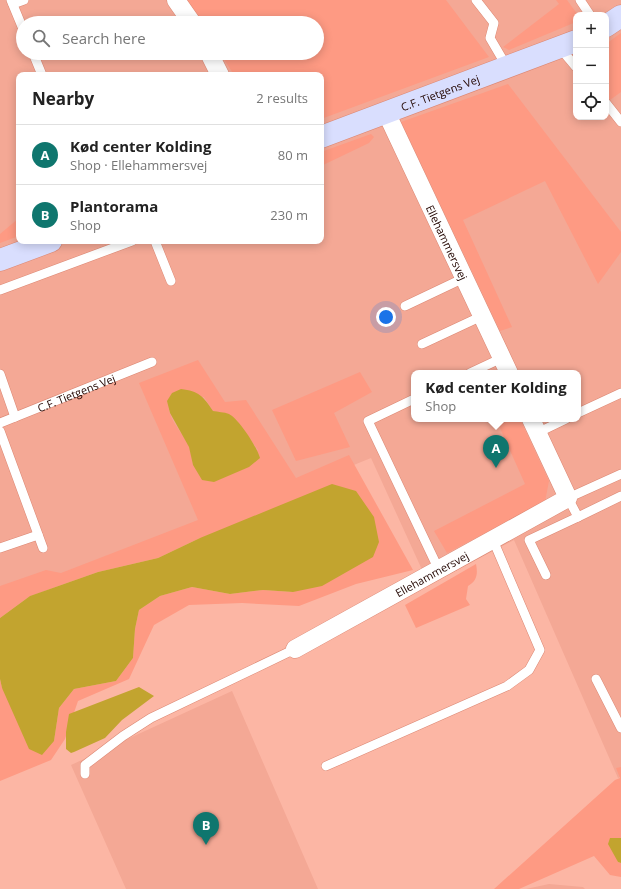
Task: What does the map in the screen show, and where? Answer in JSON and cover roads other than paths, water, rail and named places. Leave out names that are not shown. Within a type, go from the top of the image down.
[{"type":"street","points":[[176,0],[187,16]]},
{"type":"street","points":[[609,24],[621,16]]},
{"type":"street","name":"C.F. Tietgens Vej","points":[[324,136],[568,44]]},
{"type":"street","points":[[212,60],[218,72]]},
{"type":"street","name":"Ellehammersvej","points":[[386,112],[506,366]]},
{"type":"street","points":[[0,260],[42,244]]},
{"type":"street","points":[[534,426],[568,498]]},
{"type":"street","name":"Ellehammersvej","points":[[295,648],[568,498]]},
{"type":"lane","points":[[18,16],[12,2],[24,0]]},
{"type":"lane","points":[[476,0],[494,23],[490,38],[507,68]]},
{"type":"lane","points":[[580,0],[588,12]]},
{"type":"lane","name":"C.F. Tietgens Vej","points":[[568,44],[573,58]]},
{"type":"lane","points":[[36,60],[41,72]]},
{"type":"lane","points":[[609,107],[621,122]]},
{"type":"lane","points":[[0,290],[124,244]]},
{"type":"lane","points":[[156,244],[171,281]]},
{"type":"lane","points":[[405,306],[464,278]]},
{"type":"lane","points":[[422,344],[482,316]]},
{"type":"lane","name":"C.F. Tietgens Vej","points":[[0,423],[152,362]]},
{"type":"lane","points":[[485,370],[506,366]]},
{"type":"lane","points":[[0,374],[15,417]]},
{"type":"lane","points":[[581,412],[621,392]]},
{"type":"lane","points":[[411,400],[368,420],[439,570]]},
{"type":"lane","points":[[534,426],[552,422]]},
{"type":"lane","points":[[0,431],[43,548]]},
{"type":"lane","name":"Ellehammersvej","points":[[568,498],[621,474]]},
{"type":"lane","points":[[546,575],[529,540],[621,496]]},
{"type":"lane","points":[[568,498],[578,517]]},
{"type":"lane","points":[[0,548],[38,534]]},
{"type":"lane","points":[[326,766],[507,686],[529,670],[540,650],[493,540]]},
{"type":"lane","points":[[85,774],[85,765],[123,736],[151,718],[295,648]]},
{"type":"lane","points":[[596,678],[621,728]]},
{"type":"place","name":"Kød center Kolding","points":[[496,468]]},
{"type":"place","name":"Plantorama","points":[[206,845]]}]
